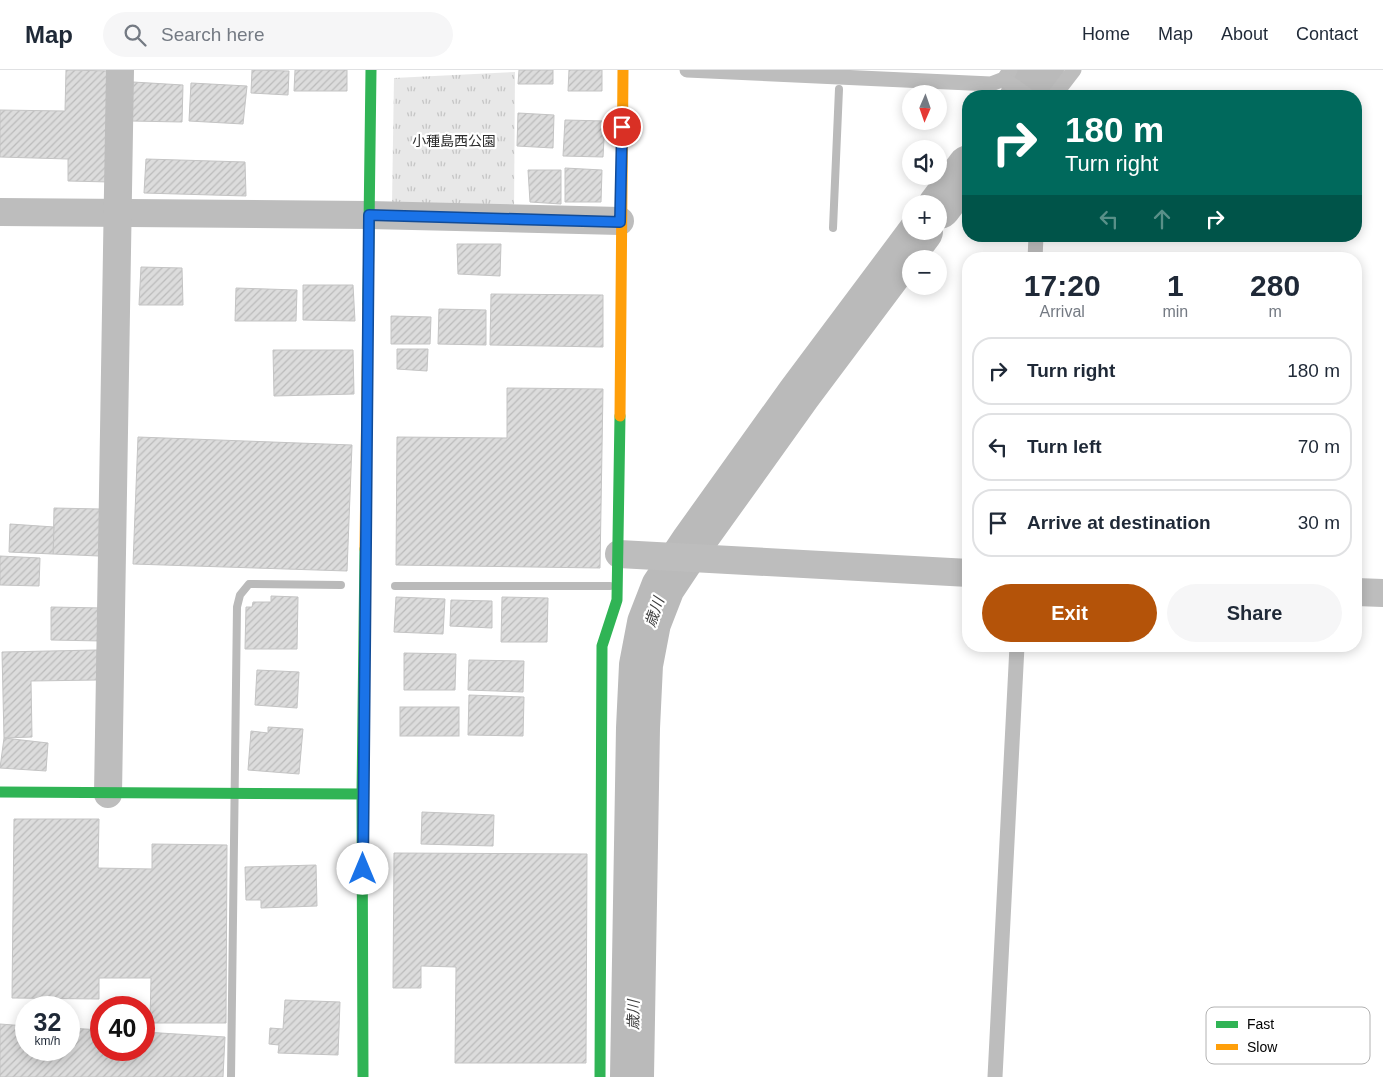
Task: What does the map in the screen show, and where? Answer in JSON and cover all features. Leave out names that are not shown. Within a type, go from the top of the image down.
[{"type":"street","points":[[108,794],[120,70]]},
{"type":"street","points":[[363,1077],[362,794],[371,70]]},
{"type":"street","points":[[600,1077],[602,646],[617,600],[619,554],[620,222],[623,70]]},
{"type":"street","points":[[0,212],[369,215],[620,222]]},
{"type":"street","points":[[619,554],[962,573]]},
{"type":"street","points":[[1362,592],[1383,593]]},
{"type":"street","points":[[0,792],[362,794]]},
{"type":"lane","points":[[687,70],[991,84],[1008,78],[1021,90]]},
{"type":"lane","points":[[1059,90],[1074,70]]},
{"type":"lane","points":[[995,1077],[1017,652]]},
{"type":"green space","name":"小種島西公園","points":[[515,72],[514,212],[392,204],[394,78]]},
{"type":"building","points":[[66,70],[112,71],[110,182],[68,181],[68,159],[0,157],[0,110],[65,111]]},
{"type":"building","points":[[252,70],[289,71],[288,95],[251,93]]},
{"type":"building","points":[[295,70],[347,70],[347,91],[294,91]]},
{"type":"building","points":[[519,70],[553,70],[553,84],[518,84]]},
{"type":"building","points":[[569,70],[602,70],[602,91],[568,91]]},
{"type":"building","points":[[133,82],[183,85],[182,122],[131,121]]},
{"type":"building","points":[[191,83],[247,86],[243,124],[189,121]]},
{"type":"building","points":[[518,113],[554,115],[553,148],[517,146]]},
{"type":"building","points":[[565,120],[605,121],[603,157],[563,156]]},
{"type":"building","points":[[146,159],[245,162],[246,196],[144,193]]},
{"type":"building","points":[[565,168],[602,170],[601,202],[565,202]]},
{"type":"building","points":[[528,170],[561,170],[561,204],[530,202]]},
{"type":"building","points":[[457,244],[501,244],[500,276],[458,274]]},
{"type":"building","points":[[141,267],[182,268],[183,305],[139,305]]},
{"type":"building","points":[[303,285],[353,285],[355,321],[303,320]]},
{"type":"building","points":[[236,288],[297,290],[296,321],[235,321]]},
{"type":"building","points":[[491,294],[603,295],[603,347],[490,345]]},
{"type":"building","points":[[439,309],[486,310],[486,345],[438,344]]},
{"type":"building","points":[[391,316],[431,317],[430,344],[391,344]]},
{"type":"building","points":[[397,349],[428,349],[427,371],[397,369]]},
{"type":"building","points":[[273,350],[353,350],[354,394],[274,396]]},
{"type":"building","points":[[507,388],[603,389],[600,568],[396,565],[397,437],[507,438]]},
{"type":"building","points":[[138,437],[352,445],[347,571],[133,564]]},
{"type":"building","points":[[54,508],[100,509],[99,556],[53,554]]},
{"type":"building","points":[[10,524],[54,527],[53,554],[9,552]]},
{"type":"building","points":[[0,556],[40,558],[39,586],[0,585]]},
{"type":"building","points":[[271,596],[298,597],[297,649],[245,649],[246,607],[252,607],[253,602],[271,602]]},
{"type":"building","points":[[396,597],[445,599],[443,634],[394,632]]},
{"type":"building","points":[[502,597],[548,598],[547,642],[501,642]]},
{"type":"building","points":[[451,600],[492,601],[492,628],[450,626]]},
{"type":"building","points":[[51,607],[102,608],[102,641],[51,640]]},
{"type":"building","points":[[97,650],[97,680],[31,681],[32,737],[4,738],[2,652]]},
{"type":"building","points":[[404,653],[456,654],[455,690],[404,690]]},
{"type":"building","points":[[469,660],[524,661],[523,692],[468,690]]},
{"type":"building","points":[[257,670],[299,672],[297,708],[255,705]]},
{"type":"building","points":[[469,695],[524,697],[523,736],[468,735]]},
{"type":"building","points":[[400,707],[459,707],[459,736],[400,736]]},
{"type":"building","points":[[268,727],[303,729],[299,774],[248,770],[251,731],[268,733]]},
{"type":"building","points":[[4,738],[48,743],[46,771],[0,768]]},
{"type":"building","points":[[422,812],[494,815],[493,846],[421,844]]},
{"type":"building","points":[[14,819],[99,819],[98,868],[152,869],[152,844],[227,845],[226,1023],[155,1023],[155,996],[151,996],[151,978],[99,978],[99,996],[90,996],[90,999],[80,999],[80,996],[15,996],[15,998],[12,998]]},
{"type":"building","points":[[394,853],[587,854],[586,1063],[455,1063],[456,967],[421,966],[421,988],[393,988]]},
{"type":"building","points":[[316,865],[317,906],[261,908],[261,900],[246,900],[245,867]]},
{"type":"building","points":[[285,1000],[340,1002],[338,1055],[278,1053],[279,1045],[269,1044],[270,1028],[283,1029]]},
{"type":"building","points":[[0,1024],[15,1025],[15,1061],[80,1061],[80,1029],[90,1029],[90,1061],[155,1061],[155,1033],[225,1037],[223,1077],[0,1077]]},
{"type":"waterway","name":"歳川","points":[[1027,90],[1042,70]]},
{"type":"waterway","points":[[833,228],[839,89]]},
{"type":"waterway","name":"歳川","points":[[947,196],[962,176]]},
{"type":"waterway","name":"歳川","points":[[632,1077],[638,728],[641,665],[649,623],[663,587],[693,542],[799,394],[914,240]]},
{"type":"waterway","points":[[231,1077],[237,607],[240,595],[249,584],[341,585]]},
{"type":"waterway","points":[[395,586],[610,586]]},
{"type":"traffic: fast","points":[[368,304],[371,70]]},
{"type":"traffic: fast","points":[[600,1077],[602,646],[617,600],[620,416]]},
{"type":"traffic: fast","points":[[363,1077],[362,794],[365,549]]},
{"type":"traffic: fast","points":[[0,792],[362,794]]},
{"type":"traffic: slow","points":[[620,416],[623,70]]},
{"type":"traffic: slow","points":[[365,549],[368,304]]},
{"type":"route","points":[[363,869],[369,215],[620,222],[622,127]]}]
